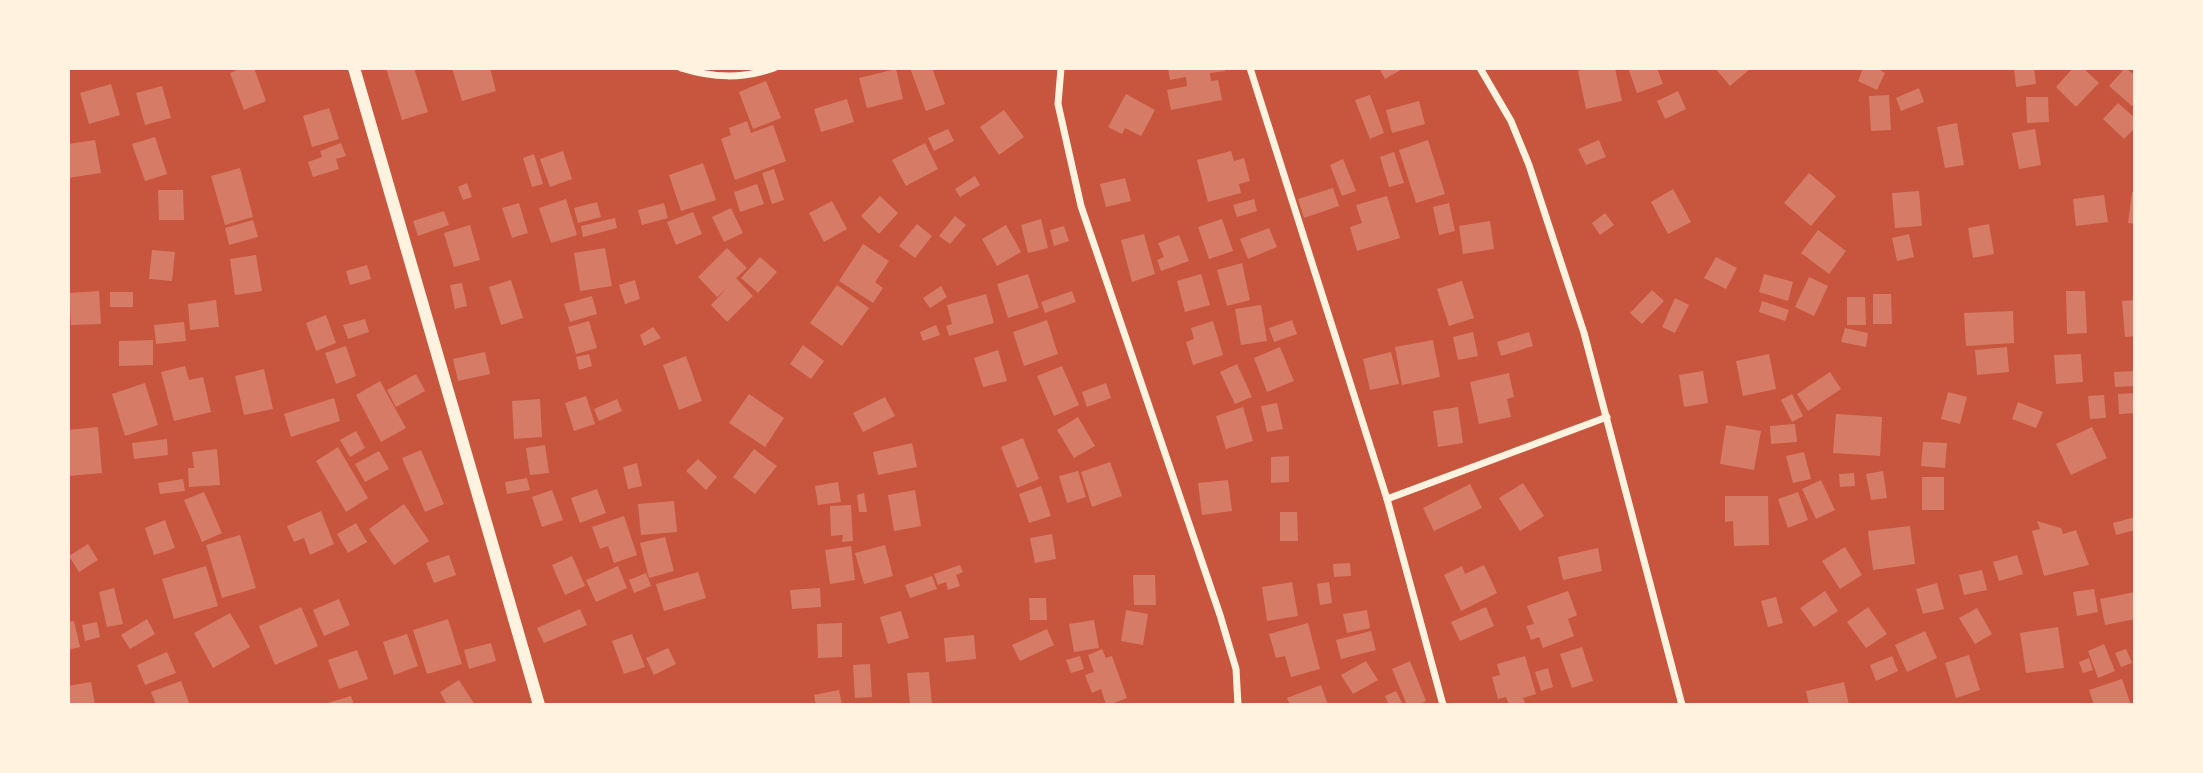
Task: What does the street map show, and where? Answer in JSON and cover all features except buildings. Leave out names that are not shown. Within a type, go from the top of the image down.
[{"type":"street","points":[[354,68],[539,705]]},
{"type":"street","points":[[681,68],[705,76],[741,77],[774,68]]},
{"type":"street","points":[[1061,68],[1058,104],[1081,206],[1220,614],[1236,669],[1238,705]]},
{"type":"street","points":[[1250,68],[1387,499],[1443,705]]},
{"type":"street","points":[[1480,68],[1511,121],[1584,333],[1682,705]]},
{"type":"street","points":[[1387,499],[1607,418]]}]
